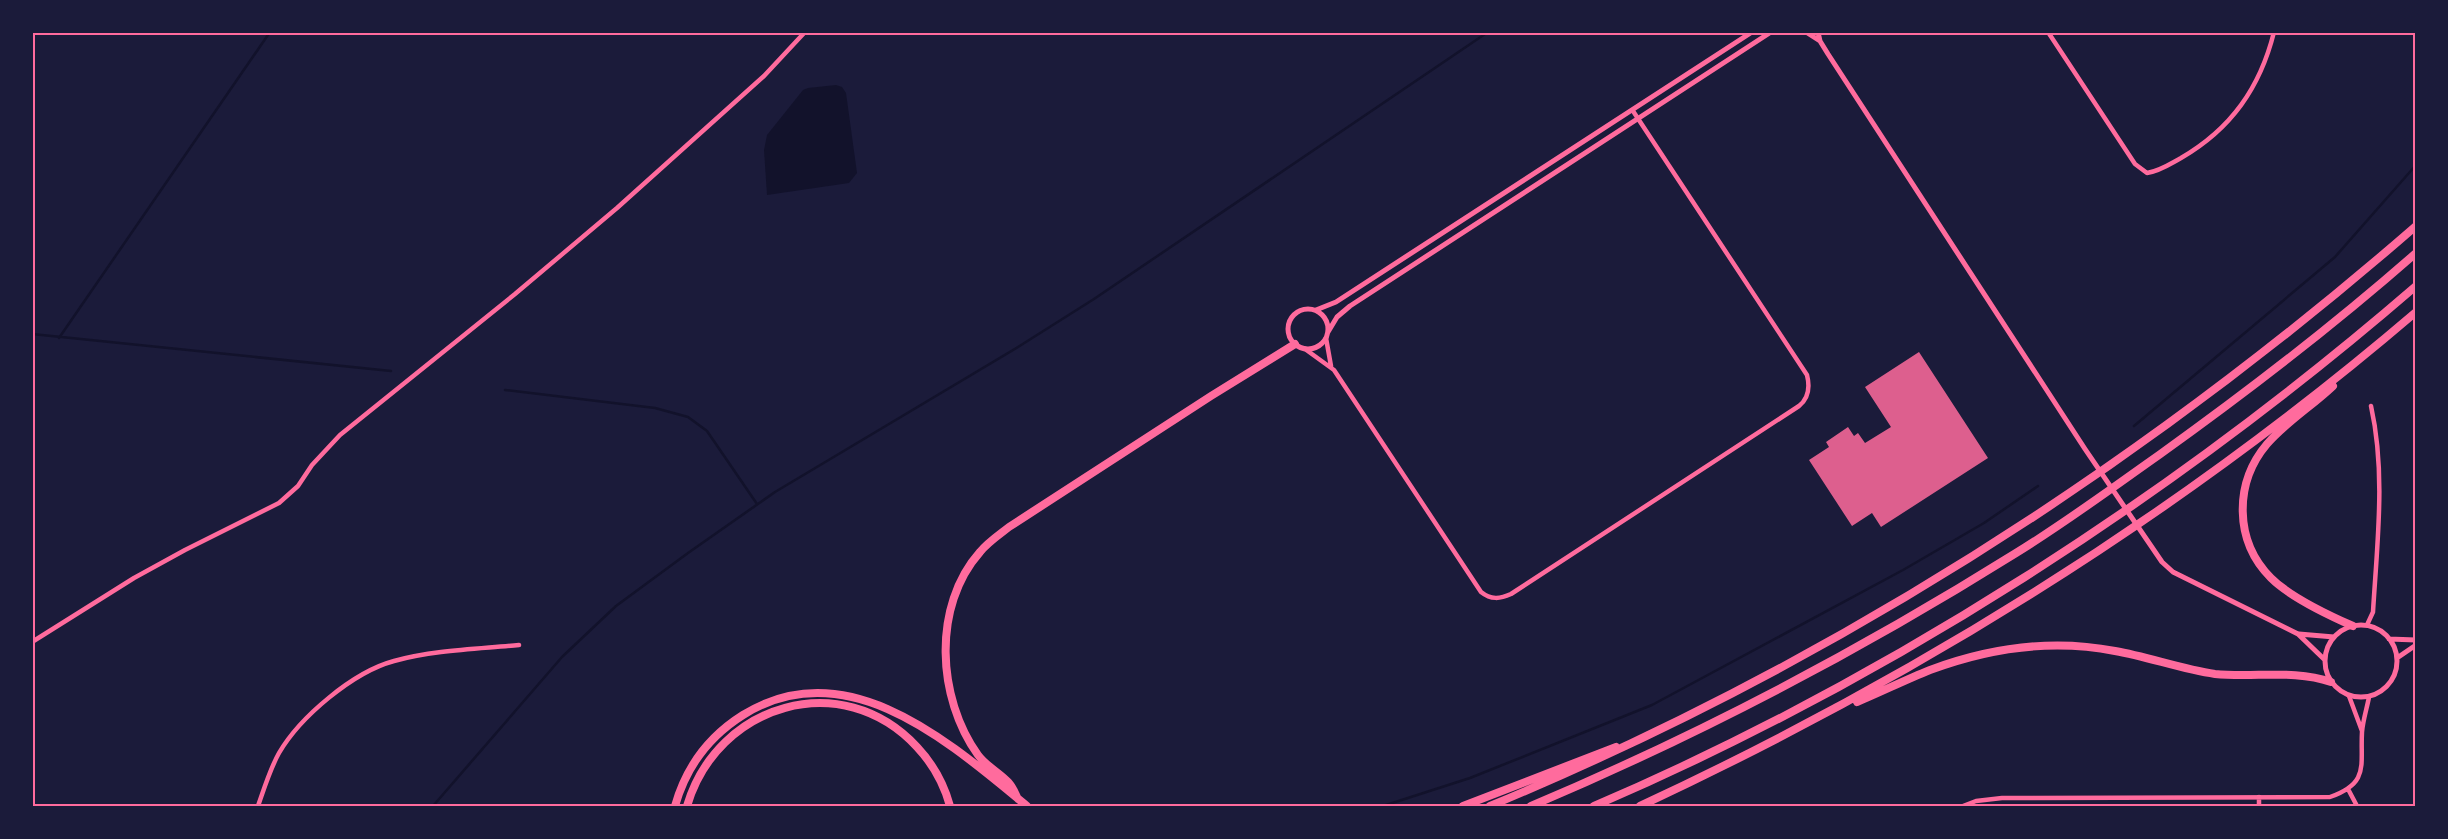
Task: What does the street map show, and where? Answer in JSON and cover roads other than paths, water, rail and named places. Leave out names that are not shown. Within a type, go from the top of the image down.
[{"type":"highway","points":[[1490,806],[1604,758],[1803,656],[2008,535],[2107,468],[2200,400],[2296,326],[2416,226]]},
{"type":"highway","points":[[1531,806],[1612,772],[1811,673],[1914,615],[2018,552],[2220,410],[2308,344],[2416,253]]},
{"type":"highway","points":[[1594,806],[1716,750],[1824,695],[2033,571],[2131,506],[2226,438],[2323,364],[2416,286]]},
{"type":"highway","points":[[2353,626],[2297,596],[2271,579],[2254,556],[2248,544],[2242,514],[2243,498],[2252,466],[2268,443],[2416,312]]},
{"type":"highway","points":[[1018,799],[1009,784],[978,756],[956,712],[949,688],[945,664],[946,636],[957,590],[968,568],[980,552],[1009,527],[1295,344]]},
{"type":"highway","points":[[1640,806],[1725,767],[1830,713],[2045,586],[2144,522],[2352,367]]},
{"type":"highway","points":[[1830,713],[1949,663],[1991,652],[2030,646],[2096,648],[2215,674],[2257,676],[2306,675],[2331,682]]},
{"type":"highway","points":[[675,806],[680,788],[690,768],[704,746],[717,734],[753,709],[778,699],[800,694],[827,693],[854,697],[909,719],[953,747],[1027,806]]},
{"type":"highway","points":[[687,806],[696,780],[721,745],[742,728],[764,714],[785,707],[809,704],[833,704],[853,708],[878,717],[896,727],[914,744],[932,766],[941,782],[950,806]]},
{"type":"highway","points":[[1463,806],[1634,741]]},
{"type":"street","points":[[32,642],[134,578],[278,503],[298,486],[312,465],[340,435],[515,294],[616,208],[764,76],[805,32]]},
{"type":"street","points":[[1633,111],[1807,375],[1809,384],[1806,400],[1511,594],[1502,598],[1495,598],[1481,592],[1331,366],[1295,344],[1291,339],[1288,327],[1293,316],[1304,310],[1316,310],[1336,302],[1752,32]]},
{"type":"street","points":[[1305,349],[1317,347],[1326,338],[1337,317],[1350,306],[1639,120],[1771,32]]},
{"type":"street","points":[[1806,32],[1820,41]]},
{"type":"street","points":[[1818,32],[1820,41],[2152,549],[2173,572],[2298,634],[2324,660]]},
{"type":"street","points":[[2048,32],[2135,164],[2147,173],[2158,171],[2197,149],[2241,108],[2258,79],[2274,32]]},
{"type":"street","points":[[1316,310],[1326,319],[1328,332]]},
{"type":"street","points":[[1326,338],[1331,366]]},
{"type":"street","points":[[2367,625],[2372,612],[2378,517],[2379,455],[2371,406]]},
{"type":"street","points":[[2367,625],[2383,632],[2390,639],[2397,658],[2396,670],[2388,685],[2382,691],[2369,697],[2349,696],[2336,688],[2327,675],[2324,660],[2326,650],[2334,637],[2353,626],[2367,625]]},
{"type":"street","points":[[2298,634],[2334,637]]},
{"type":"street","points":[[2390,639],[2416,640]]},
{"type":"street","points":[[258,806],[279,754],[298,727],[331,697],[361,676],[392,661],[416,656],[519,646]]},
{"type":"street","points":[[2397,658],[2416,646]]},
{"type":"street","points":[[2349,696],[2362,732]]},
{"type":"street","points":[[1963,806],[2002,798],[2330,797],[2348,789],[2363,765],[2362,732],[2369,697]]},
{"type":"street","points":[[2348,789],[2357,806]]},
{"type":"street","points":[[2259,797],[2259,806]]},
{"type":"waterway","points":[[59,338],[270,32]]},
{"type":"waterway","points":[[433,806],[562,657],[616,606],[688,553],[775,492],[1018,347],[1094,299],[1488,32]]},
{"type":"waterway","points":[[2134,426],[2335,257],[2416,165]]},
{"type":"waterway","points":[[32,334],[391,371]]},
{"type":"waterway","points":[[505,390],[655,408],[688,417],[707,431],[757,504]]},
{"type":"waterway","points":[[1383,806],[1470,778],[1652,705],[1903,570],[1984,523],[2038,486]]}]
